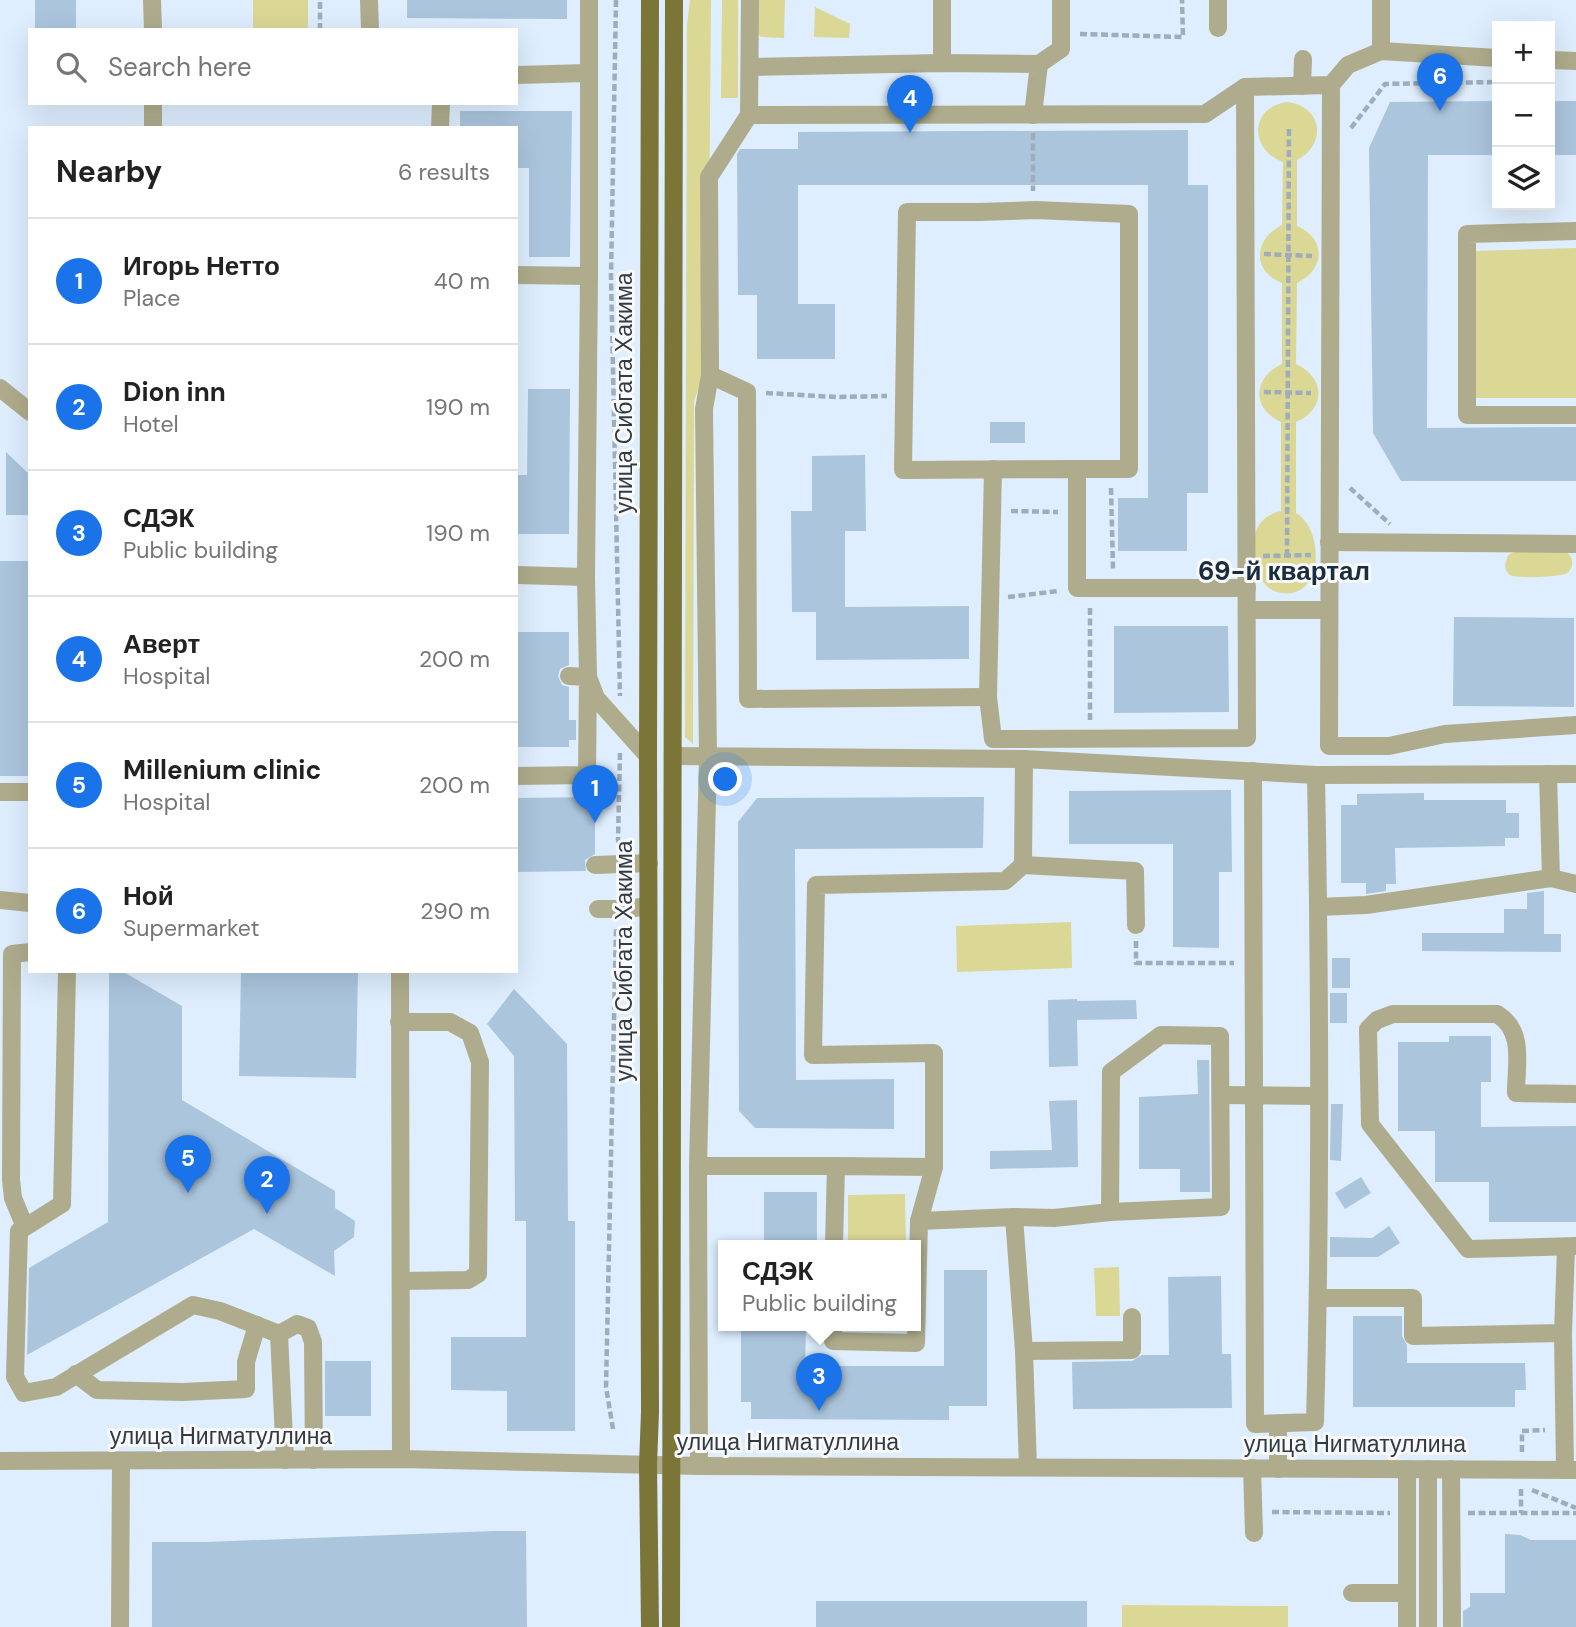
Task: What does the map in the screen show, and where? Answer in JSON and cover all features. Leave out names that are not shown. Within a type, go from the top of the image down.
[{"type":"main road","name":"улица Сибгата Хакима","points":[[650,0],[650,1627]]},
{"type":"main road","points":[[671,1627],[674,0]]},
{"type":"street","points":[[152,0],[153,28]]},
{"type":"street","points":[[369,0],[370,28]]},
{"type":"street","points":[[518,776],[587,775],[589,0]]},
{"type":"street","points":[[699,1466],[698,1166],[708,757],[704,409],[710,375],[709,177],[749,115],[750,0]]},
{"type":"street","points":[[942,0],[942,63]]},
{"type":"street","points":[[751,67],[1039,64],[1061,49],[1061,0]]},
{"type":"street","points":[[1218,0],[1218,28]]},
{"type":"street","points":[[1381,0],[1381,51]]},
{"type":"street","points":[[1492,58],[1381,51],[1348,65],[1331,85],[1329,746],[1389,746],[1445,734],[1576,725]]},
{"type":"street","points":[[1302,86],[1303,59]]},
{"type":"street","points":[[1555,60],[1576,61]]},
{"type":"street","points":[[1032,115],[1039,64]]},
{"type":"street","points":[[518,75],[587,73]]},
{"type":"street","points":[[749,115],[1205,114],[1245,87],[1331,85]]},
{"type":"street","points":[[992,469],[988,697],[993,739],[1247,738],[1245,87]]},
{"type":"street","points":[[153,105],[153,126]]},
{"type":"street","points":[[440,126],[441,105]]},
{"type":"street","points":[[1036,210],[1129,214],[1129,469],[904,470],[905,396],[907,212],[1036,210]]},
{"type":"street","points":[[1576,231],[1467,234],[1467,415],[1576,415]]},
{"type":"street","points":[[518,275],[589,276]]},
{"type":"street","points":[[710,375],[747,392],[748,699],[988,697]]},
{"type":"street","points":[[0,388],[28,410]]},
{"type":"street","points":[[1077,469],[1077,513],[1084,588],[1247,588]]},
{"type":"street","points":[[1329,548],[1412,543],[1576,544]]},
{"type":"street","points":[[518,575],[586,577]]},
{"type":"street","points":[[1247,610],[1329,610]]},
{"type":"street","points":[[569,676],[588,677]]},
{"type":"street","points":[[588,677],[596,698],[648,756]]},
{"type":"street","points":[[673,756],[1024,760],[1315,775],[1576,774]]},
{"type":"street","points":[[1023,865],[1024,760]]},
{"type":"street","points":[[1253,771],[1255,1424],[1315,1422],[1318,1298],[1318,908],[1315,775]]},
{"type":"street","points":[[1548,775],[1551,878]]},
{"type":"street","points":[[0,792],[28,792]]},
{"type":"street","points":[[595,865],[649,863]]},
{"type":"street","points":[[919,1240],[919,1220],[933,1167],[934,1054],[813,1055],[816,885],[1005,881],[1023,865],[1135,871],[1136,925]]},
{"type":"street","points":[[1318,908],[1366,905],[1551,878],[1576,884]]},
{"type":"street","points":[[0,900],[28,903]]},
{"type":"street","points":[[598,909],[648,906]]},
{"type":"street","points":[[25,1227],[13,1198],[11,1180],[12,954],[28,952]]},
{"type":"street","points":[[67,973],[62,1204],[19,1231],[15,1377],[24,1393],[56,1387],[193,1306],[220,1311],[279,1334]]},
{"type":"street","points":[[400,973],[401,1459]]},
{"type":"street","points":[[1571,1470],[1563,1333],[1571,1247],[1468,1249],[1370,1124],[1368,1029],[1377,1020],[1393,1014],[1497,1014],[1507,1020],[1516,1032],[1516,1093],[1576,1094]]},
{"type":"street","points":[[399,1021],[450,1022],[470,1033],[480,1062],[478,1274],[468,1280],[401,1281]]},
{"type":"street","points":[[919,1220],[1054,1218],[1110,1212],[1221,1207],[1220,1036],[1161,1035],[1111,1072],[1110,1212]]},
{"type":"street","points":[[1222,1096],[1318,1097]]},
{"type":"street","points":[[698,1166],[933,1167]]},
{"type":"street","points":[[834,1240],[836,1166]]},
{"type":"street","points":[[1014,1217],[1024,1351],[1028,1467]]},
{"type":"street","points":[[1318,1298],[1413,1298],[1413,1336],[1563,1333]]},
{"type":"street","points":[[1024,1351],[1132,1350],[1132,1317]]},
{"type":"street","points":[[279,1334],[297,1324],[308,1328],[313,1342],[314,1460]]},
{"type":"street","points":[[76,1374],[97,1391],[183,1392],[246,1389],[246,1363],[257,1325]]},
{"type":"street","points":[[833,1331],[833,1341],[916,1343],[916,1331]]},
{"type":"street","points":[[279,1334],[285,1460]]},
{"type":"street","points":[[1278,1424],[1278,1469]]},
{"type":"street","name":"улица Нигматуллина","points":[[0,1461],[401,1459],[672,1466],[1571,1470]]},
{"type":"street","points":[[120,1627],[121,1461]]},
{"type":"street","points":[[1252,1468],[1254,1533]]},
{"type":"street","points":[[1407,1469],[1407,1627]]},
{"type":"street","points":[[1428,1469],[1428,1627]]},
{"type":"street","points":[[1451,1469],[1452,1627]]},
{"type":"street","points":[[1352,1593],[1407,1593]]},
{"type":"path","points":[[320,0],[320,28]]},
{"type":"path","points":[[1061,33],[1183,37],[1182,0]]},
{"type":"path","points":[[1343,139],[1384,84],[1492,82]]},
{"type":"path","points":[[1032,115],[1032,185],[1036,210]]},
{"type":"path","points":[[1287,556],[1289,127]]},
{"type":"path","points":[[1247,253],[1330,256]]},
{"type":"path","points":[[747,392],[836,397],[905,396]]},
{"type":"path","points":[[1247,392],[1329,394]]},
{"type":"path","points":[[1111,469],[1113,588]]},
{"type":"path","points":[[1342,481],[1412,543]]},
{"type":"path","points":[[992,511],[1077,513]]},
{"type":"path","points":[[1247,556],[1287,556],[1329,548]]},
{"type":"path","points":[[990,599],[1084,588],[1090,738]]},
{"type":"path","points":[[1136,925],[1136,963],[1253,964]]},
{"type":"path","points":[[1521,1513],[1521,1486],[1576,1508]]},
{"type":"shaded area","points":[[253,0],[308,0],[308,28],[253,28]]},
{"type":"shaded area","points":[[690,0],[711,0],[708,361],[694,401],[693,744],[685,737],[687,25]]},
{"type":"shaded area","points":[[722,0],[738,0],[738,98],[721,98]]},
{"type":"shaded area","points":[[758,0],[785,0],[784,38],[761,37],[757,33]]},
{"type":"shaded area","points":[[815,7],[850,24],[849,38],[814,37]]},
{"type":"shaded area","points":[[1288,102],[1300,105],[1308,111],[1317,127],[1313,145],[1297,160],[1297,226],[1314,239],[1319,255],[1313,270],[1297,283],[1296,364],[1313,377],[1318,393],[1313,409],[1296,422],[1296,513],[1312,534],[1316,562],[1306,586],[1295,592],[1281,593],[1264,583],[1255,565],[1254,554],[1255,533],[1259,525],[1268,516],[1281,511],[1281,422],[1264,409],[1259,393],[1265,377],[1282,364],[1282,283],[1265,271],[1260,255],[1266,238],[1282,225],[1283,162],[1264,148],[1258,129],[1260,119],[1266,111],[1275,105]]},
{"type":"shaded area","points":[[1576,248],[1576,398],[1473,398],[1474,251]]},
{"type":"shaded area","points":[[1517,551],[1566,551],[1571,557],[1572,565],[1567,573],[1563,574],[1539,577],[1510,575],[1505,565],[1508,555]]},
{"type":"shaded area","points":[[1071,922],[1072,968],[957,972],[956,926]]},
{"type":"shaded area","points":[[905,1194],[906,1240],[848,1240],[848,1195]]},
{"type":"shaded area","points":[[1119,1267],[1120,1316],[1096,1316],[1094,1268]]},
{"type":"shaded area","points":[[1122,1605],[1288,1606],[1288,1627],[1122,1627]]},
{"type":"building","points":[[35,0],[76,0],[76,28],[35,28]]},
{"type":"building","points":[[407,0],[567,0],[567,19],[407,18]]},
{"type":"building","points":[[1492,101],[1492,155],[1428,155],[1427,428],[1576,427],[1576,481],[1401,481],[1373,433],[1369,148],[1390,102]]},
{"type":"building","points":[[1555,101],[1576,101],[1576,155],[1555,155]]},
{"type":"building","points":[[460,111],[572,111],[570,257],[529,257],[529,168],[518,168],[518,126],[460,126]]},
{"type":"building","points":[[1188,130],[1188,185],[1208,185],[1208,493],[1187,493],[1187,551],[1118,551],[1118,498],[1148,498],[1148,185],[798,185],[798,304],[835,304],[835,359],[757,359],[757,295],[738,295],[737,154],[740,149],[798,149],[798,132]]},
{"type":"building","points":[[528,389],[570,389],[569,534],[518,534],[518,475],[527,475]]},
{"type":"building","points":[[990,422],[1025,422],[1025,443],[990,443]]},
{"type":"building","points":[[6,452],[28,473],[28,515],[6,515]]},
{"type":"building","points":[[865,455],[866,531],[845,531],[845,607],[969,606],[969,659],[816,660],[816,612],[792,612],[791,511],[812,511],[812,456]]},
{"type":"building","points":[[0,561],[28,561],[28,776],[0,776]]},
{"type":"building","points":[[1454,617],[1574,618],[1574,707],[1453,706]]},
{"type":"building","points":[[1114,626],[1228,626],[1229,712],[1114,713]]},
{"type":"building","points":[[518,632],[569,632],[569,665],[560,669],[558,676],[562,685],[569,687],[569,720],[576,720],[576,740],[569,740],[569,747],[518,747]]},
{"type":"building","points":[[1231,790],[1232,872],[1219,872],[1219,948],[1173,947],[1173,844],[1069,844],[1069,791]]},
{"type":"building","points":[[1424,793],[1424,800],[1506,800],[1506,813],[1519,813],[1519,838],[1505,838],[1505,846],[1395,848],[1396,884],[1386,884],[1386,891],[1366,894],[1366,883],[1341,883],[1341,805],[1357,805],[1357,794]]},
{"type":"building","points":[[595,797],[595,854],[585,860],[586,871],[518,872],[518,798]]},
{"type":"building","points":[[984,797],[983,848],[795,849],[796,1080],[894,1079],[894,1129],[755,1128],[739,1111],[738,822],[757,798]]},
{"type":"building","points":[[1544,891],[1544,934],[1561,934],[1561,952],[1422,951],[1422,933],[1504,933],[1504,909],[1527,909],[1527,893]]},
{"type":"building","points":[[1332,958],[1350,958],[1350,988],[1332,988]]},
{"type":"building","points":[[109,973],[125,973],[182,1006],[182,1100],[335,1191],[335,1208],[355,1221],[354,1237],[334,1251],[335,1276],[254,1229],[27,1355],[29,1268],[108,1222]]},
{"type":"building","points":[[241,973],[358,973],[356,1078],[239,1076]]},
{"type":"building","points":[[514,989],[567,1044],[568,1221],[575,1221],[575,1431],[507,1431],[507,1391],[451,1390],[451,1337],[526,1337],[526,1221],[515,1221],[514,1056],[487,1024]]},
{"type":"building","points":[[1330,993],[1347,993],[1347,1023],[1330,1023]]},
{"type":"building","points":[[1048,1000],[1136,1000],[1137,1019],[1077,1020],[1078,1066],[1049,1067]]},
{"type":"building","points":[[1449,1036],[1491,1036],[1491,1082],[1481,1082],[1481,1127],[1576,1126],[1576,1222],[1489,1222],[1489,1182],[1435,1182],[1435,1131],[1398,1131],[1398,1042],[1449,1042]]},
{"type":"building","points":[[1197,1060],[1209,1060],[1210,1192],[1180,1192],[1180,1169],[1139,1169],[1139,1097],[1198,1094]]},
{"type":"building","points":[[1077,1100],[1078,1167],[990,1169],[990,1151],[1052,1150],[1049,1101]]},
{"type":"building","points":[[1331,1104],[1343,1104],[1341,1161],[1330,1160]]},
{"type":"building","points":[[1361,1177],[1371,1193],[1345,1209],[1335,1193]]},
{"type":"building","points":[[764,1192],[817,1192],[817,1240],[764,1240]]},
{"type":"building","points":[[1389,1226],[1400,1243],[1378,1257],[1330,1257],[1330,1237],[1372,1238]]},
{"type":"building","points":[[944,1270],[987,1270],[987,1406],[949,1406],[949,1420],[751,1419],[751,1402],[741,1402],[741,1331],[806,1331],[805,1366],[944,1366]]},
{"type":"building","points":[[1221,1276],[1222,1354],[1231,1354],[1232,1408],[1073,1409],[1072,1362],[1132,1361],[1142,1355],[1169,1355],[1168,1277]]},
{"type":"building","points":[[1353,1316],[1402,1316],[1402,1336],[1407,1345],[1407,1363],[1525,1363],[1526,1390],[1515,1390],[1515,1407],[1353,1407]]},
{"type":"building","points":[[325,1361],[371,1361],[371,1416],[325,1416]]},
{"type":"building","points":[[526,1531],[527,1627],[152,1627],[152,1542]]},
{"type":"building","points":[[1505,1534],[1520,1535],[1531,1540],[1576,1540],[1576,1627],[1463,1627],[1463,1611],[1470,1607],[1470,1593],[1505,1593]]},
{"type":"building","points":[[816,1601],[1087,1601],[1087,1627],[816,1627]]},
{"type":"place","name":"Ной","points":[[1440,111]]},
{"type":"place","name":"Аверт","points":[[910,133]]},
{"type":"place","name":"Игорь Нетто","points":[[595,823]]},
{"type":"place","name":"Millenium clinic","points":[[188,1193]]},
{"type":"place","name":"Dion inn","points":[[267,1214]]},
{"type":"place","name":"СДЭК","points":[[819,1411]]},
{"type":"district","name":"69-й квартал","points":[[1284,571]]}]
